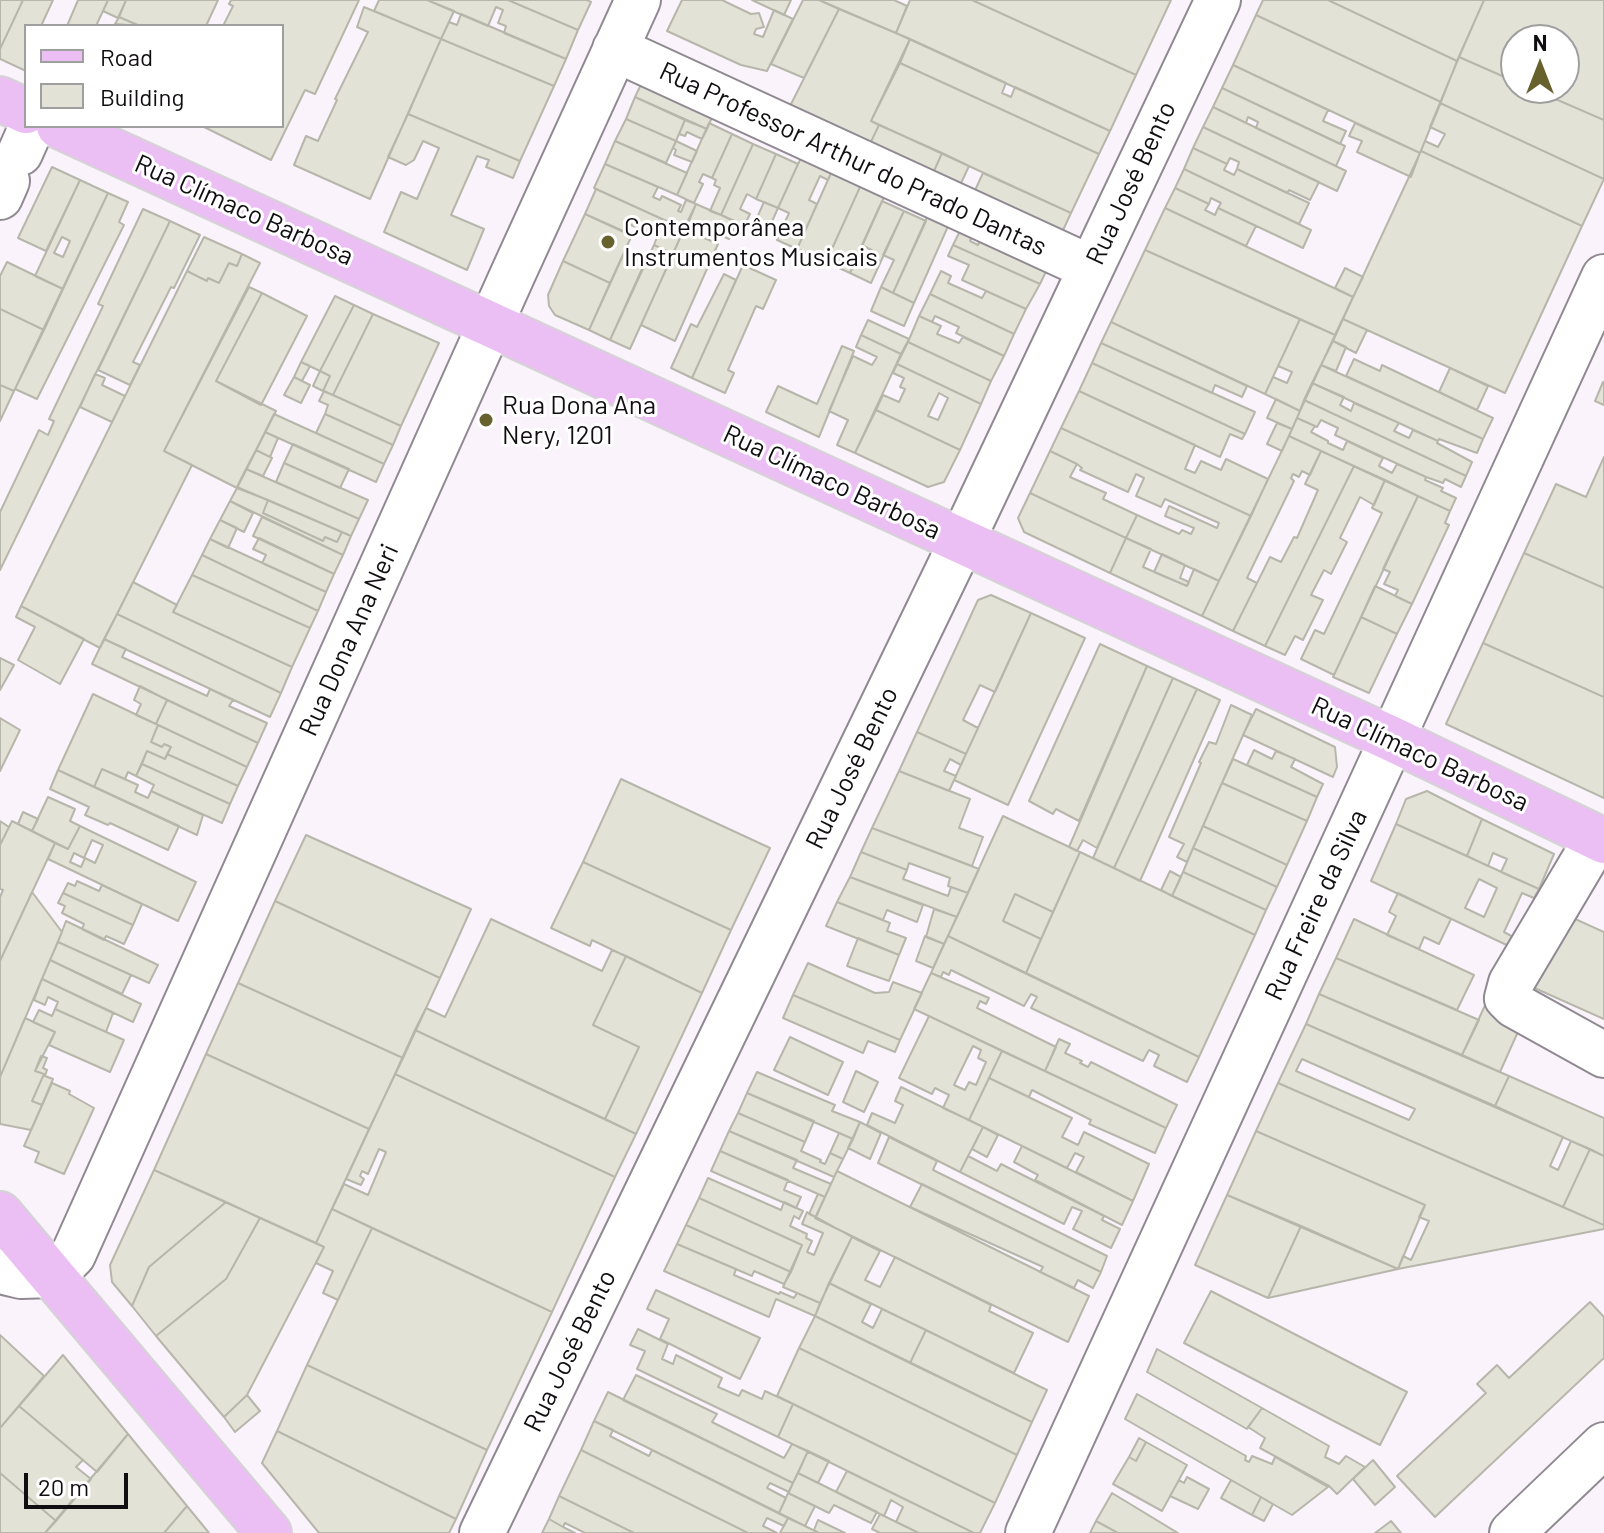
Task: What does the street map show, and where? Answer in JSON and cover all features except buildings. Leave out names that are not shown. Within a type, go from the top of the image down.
[{"type":"main road","points":[[0,99],[24,110]]},
{"type":"main road","name":"Rua Clímaco Barbosa","points":[[63,128],[1392,739],[1601,840]]},
{"type":"main road","points":[[0,1214],[269,1533]]},
{"type":"street","name":"Rua Dona Ana Neri","points":[[53,1275],[73,1255],[83,1235],[638,0]]},
{"type":"street","name":"Rua José Bento","points":[[482,1533],[961,543],[1218,0]]},
{"type":"street","name":"Rua Professor Arthur do Prado Dantas","points":[[615,49],[1091,268]]},
{"type":"street","name":"Rua Freire da Silva","points":[[1028,1533],[1604,277]]},
{"type":"street","points":[[1601,840],[1511,983],[1507,998],[1514,1005],[1604,1055]]},
{"type":"street","points":[[0,1271],[21,1276],[53,1275]]},
{"type":"street","points":[[1512,1533],[1604,1445]]},
{"type":"place","name":"Contemporânea Instrumentos Musicais","points":[[608,242]]},
{"type":"place","name":"Rua Dona Ana Nery, 1201","points":[[486,420]]}]
